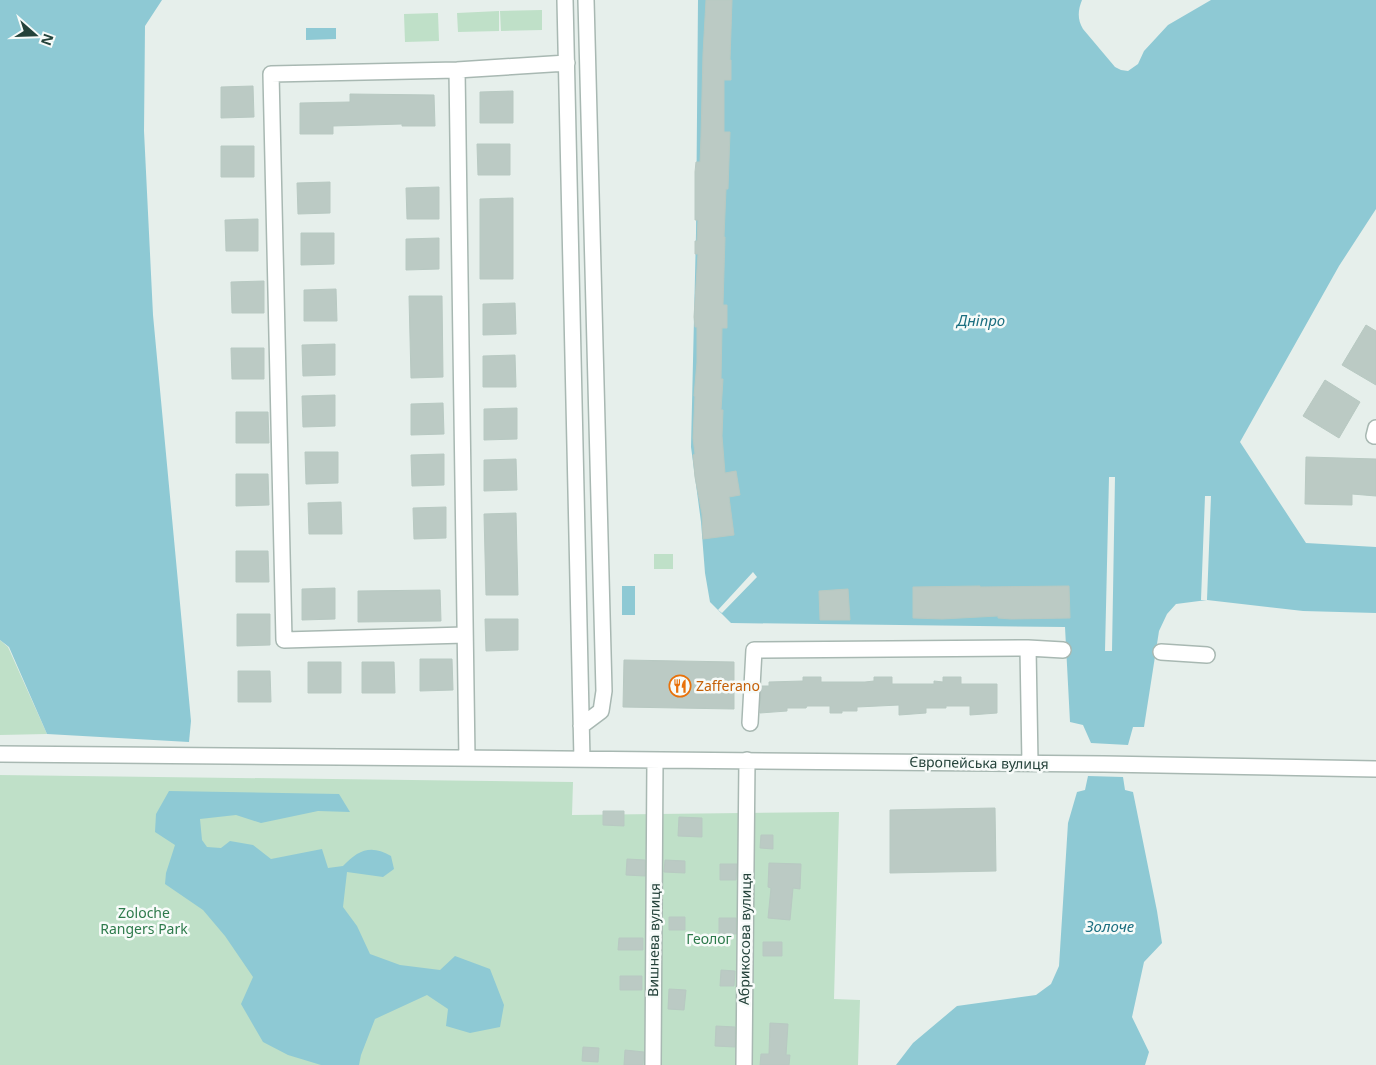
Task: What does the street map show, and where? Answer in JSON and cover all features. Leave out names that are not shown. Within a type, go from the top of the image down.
[{"type":"street","points":[[565,0],[582,759]]},
{"type":"street","points":[[581,726],[601,712],[604,691],[586,0]]},
{"type":"street","points":[[465,635],[284,640],[271,74],[457,70],[567,63]]},
{"type":"street","points":[[457,70],[468,758]]},
{"type":"street","points":[[1376,428],[1374,436],[1376,436]]},
{"type":"street","points":[[1028,648],[1030,763]]},
{"type":"street","points":[[750,722],[754,650],[1028,648],[1063,650]]},
{"type":"street","points":[[1161,652],[1207,655]]},
{"type":"street","name":"Європейська вулиця","points":[[0,754],[1030,763],[1376,769]]},
{"type":"street","name":"Вишнева вулиця","points":[[653,1065],[655,760]]},
{"type":"street","name":"Абрикосова вулиця","points":[[744,1065],[747,760]]},
{"type":"green space","points":[[542,10],[542,30],[501,31],[500,11]]},
{"type":"green space","points":[[499,11],[499,31],[458,32],[457,13]]},
{"type":"green space","points":[[438,13],[439,41],[405,42],[404,14]]},
{"type":"green space","points":[[654,554],[673,554],[673,569],[654,569]]},
{"type":"green space","points":[[0,640],[8,647],[47,734],[0,735]]},
{"type":"green space","name":"Zoloche Rangers Park","points":[[0,775],[573,782],[572,815],[839,812],[834,999],[860,1000],[858,1065],[0,1065]]},
{"type":"water","points":[[0,0],[162,0],[145,26],[144,131],[153,315],[191,721],[189,742],[47,734],[9,647],[0,640]]},
{"type":"water","name":"Дніпро","points":[[698,0],[1082,0],[1079,14],[1083,29],[1115,67],[1128,71],[1138,64],[1144,51],[1168,25],[1211,0],[1376,0],[1376,209],[1339,266],[1240,442],[1306,543],[1376,547],[1376,613],[1303,611],[1207,600],[1176,604],[1167,614],[1159,631],[1144,727],[1133,727],[1128,745],[1091,743],[1083,725],[1070,722],[1065,627],[731,623],[710,602],[691,447],[696,233]]},
{"type":"water","points":[[306,28],[336,28],[336,39],[306,40]]},
{"type":"water","points":[[622,586],[635,586],[635,615],[622,615]]},
{"type":"water","name":"Золоче","points":[[1088,776],[1123,777],[1125,790],[1133,792],[1157,911],[1162,943],[1144,962],[1132,1017],[1149,1052],[1145,1065],[896,1065],[913,1043],[957,1006],[1036,995],[1051,984],[1059,966],[1068,823],[1077,792],[1085,790]]},
{"type":"water","points":[[169,791],[339,794],[350,812],[318,811],[261,823],[236,815],[200,819],[202,840],[207,847],[221,848],[230,841],[253,845],[271,859],[322,849],[328,868],[343,866],[354,856],[365,851],[377,850],[391,856],[394,869],[383,877],[347,872],[343,907],[357,926],[370,954],[400,965],[440,970],[455,956],[490,969],[504,1005],[500,1027],[470,1033],[446,1026],[448,1009],[427,995],[375,1019],[359,1065],[321,1065],[288,1055],[263,1042],[241,1004],[253,977],[225,936],[203,910],[165,884],[166,873],[175,845],[155,832],[156,814]]},
{"type":"pier","points":[[1109,477],[1115,477],[1112,651],[1105,651]]},
{"type":"pier","points":[[1205,496],[1211,496],[1207,600],[1201,600]]},
{"type":"pier","points":[[753,572],[757,577],[722,613],[718,610]]},
{"type":"building","points":[[706,0],[732,0],[731,80],[724,80],[724,132],[730,132],[724,237],[723,305],[727,305],[727,328],[722,328],[721,379],[723,379],[721,410],[723,410],[722,436],[725,473],[736,471],[740,495],[729,497],[734,535],[703,539],[702,514],[695,477],[693,438],[697,362],[697,327],[695,327],[694,317],[698,254],[695,254],[698,220],[695,220],[695,172],[696,162],[700,162]]},
{"type":"building","points":[[253,86],[254,117],[221,118],[221,87]]},
{"type":"building","points":[[513,91],[513,123],[480,123],[480,92]]},
{"type":"building","points":[[350,94],[434,95],[435,126],[402,126],[402,124],[333,126],[333,134],[300,134],[300,103],[350,102]]},
{"type":"building","points":[[477,144],[510,144],[510,175],[478,175]]},
{"type":"building","points":[[221,146],[254,146],[254,177],[221,177]]},
{"type":"building","points":[[330,182],[330,213],[298,214],[297,183]]},
{"type":"building","points":[[439,187],[439,219],[407,219],[406,188]]},
{"type":"building","points":[[513,198],[513,279],[480,279],[480,199]]},
{"type":"building","points":[[258,219],[258,251],[226,251],[225,220]]},
{"type":"building","points":[[301,233],[334,233],[334,264],[301,265]]},
{"type":"building","points":[[439,238],[439,269],[406,270],[406,239]]},
{"type":"building","points":[[264,281],[264,313],[232,313],[231,282]]},
{"type":"building","points":[[336,289],[337,321],[304,321],[304,290]]},
{"type":"building","points":[[409,296],[442,296],[443,377],[411,378]]},
{"type":"building","points":[[515,303],[516,334],[483,335],[483,304]]},
{"type":"building","points":[[1366,325],[1376,331],[1376,385],[1342,365]]},
{"type":"building","points":[[335,344],[335,375],[303,376],[302,345]]},
{"type":"building","points":[[231,348],[264,348],[264,379],[232,379]]},
{"type":"building","points":[[515,355],[516,387],[483,387],[483,356]]},
{"type":"building","points":[[1325,380],[1360,402],[1339,438],[1303,416]]},
{"type":"building","points":[[335,395],[335,426],[303,427],[302,396]]},
{"type":"building","points":[[443,403],[444,434],[411,435],[411,404]]},
{"type":"building","points":[[517,408],[517,439],[484,440],[484,409]]},
{"type":"building","points":[[236,412],[268,412],[269,443],[236,443]]},
{"type":"building","points":[[305,452],[338,452],[338,483],[306,484]]},
{"type":"building","points":[[444,454],[444,485],[412,486],[411,455]]},
{"type":"building","points":[[1306,457],[1376,459],[1376,496],[1352,494],[1352,505],[1305,504]]},
{"type":"building","points":[[516,459],[517,490],[484,491],[484,460]]},
{"type":"building","points":[[236,474],[268,474],[269,505],[236,506]]},
{"type":"building","points":[[341,502],[342,534],[309,534],[308,503]]},
{"type":"building","points":[[446,507],[446,538],[414,539],[413,508]]},
{"type":"building","points":[[516,513],[518,595],[486,595],[484,514]]},
{"type":"building","points":[[236,551],[268,551],[269,582],[236,582]]},
{"type":"building","points":[[1069,586],[1070,618],[1011,619],[998,618],[998,616],[942,619],[913,618],[913,587]]},
{"type":"building","points":[[335,588],[335,619],[302,620],[302,589]]},
{"type":"building","points":[[848,589],[850,620],[820,620],[819,591]]},
{"type":"building","points":[[440,590],[441,621],[358,622],[358,591]]},
{"type":"building","points":[[237,614],[270,614],[270,645],[237,646]]},
{"type":"building","points":[[485,619],[518,619],[518,650],[486,651]]},
{"type":"building","points":[[420,659],[452,659],[453,690],[420,691]]},
{"type":"building","points":[[624,660],[734,662],[734,709],[623,707]]},
{"type":"building","points":[[308,662],[341,662],[341,693],[308,693]]},
{"type":"building","points":[[362,662],[394,662],[395,693],[362,693]]},
{"type":"building","points":[[238,671],[270,671],[271,702],[238,702]]},
{"type":"building","points":[[803,677],[821,677],[821,682],[865,682],[874,681],[874,677],[892,677],[892,684],[934,684],[934,681],[943,682],[943,677],[961,677],[961,684],[997,684],[997,713],[970,715],[970,706],[946,706],[946,708],[926,708],[926,713],[899,715],[899,705],[857,707],[857,711],[842,711],[842,713],[830,713],[830,706],[807,706],[806,708],[787,708],[787,711],[760,713],[761,686],[769,686],[769,682],[803,681]]},
{"type":"building","points":[[995,808],[996,871],[890,873],[890,810]]},
{"type":"building","points":[[603,811],[624,811],[624,826],[603,825]]},
{"type":"building","points":[[679,817],[702,818],[702,837],[678,836]]},
{"type":"building","points":[[761,835],[773,835],[773,849],[760,848]]},
{"type":"building","points":[[627,859],[645,860],[645,876],[626,875]]},
{"type":"building","points":[[665,860],[685,861],[685,873],[664,872]]},
{"type":"building","points":[[769,863],[801,864],[800,889],[793,888],[790,920],[768,918],[771,888],[768,887]]},
{"type":"building","points":[[720,864],[737,864],[736,880],[720,880]]},
{"type":"building","points":[[669,917],[685,917],[685,930],[669,930]]},
{"type":"building","points":[[719,918],[736,918],[736,934],[719,934]]},
{"type":"building","points":[[619,938],[643,938],[643,950],[618,950]]},
{"type":"building","points":[[763,942],[782,942],[782,956],[763,956]]},
{"type":"building","points":[[721,970],[735,971],[734,986],[720,986]]},
{"type":"building","points":[[620,976],[642,976],[642,990],[620,990]]},
{"type":"building","points":[[669,989],[686,990],[684,1010],[668,1009]]},
{"type":"building","points":[[770,1023],[788,1024],[786,1055],[790,1055],[789,1065],[760,1065],[761,1054],[769,1054]]},
{"type":"building","points":[[716,1026],[735,1027],[735,1047],[715,1046]]},
{"type":"building","points":[[583,1047],[599,1048],[598,1062],[582,1061]]},
{"type":"building","points":[[625,1050],[644,1052],[643,1065],[624,1065]]},
{"type":"place","name":"Zafferano","points":[[680,686]]},
{"type":"park label","name":"Геолог","points":[[709,939]]}]
